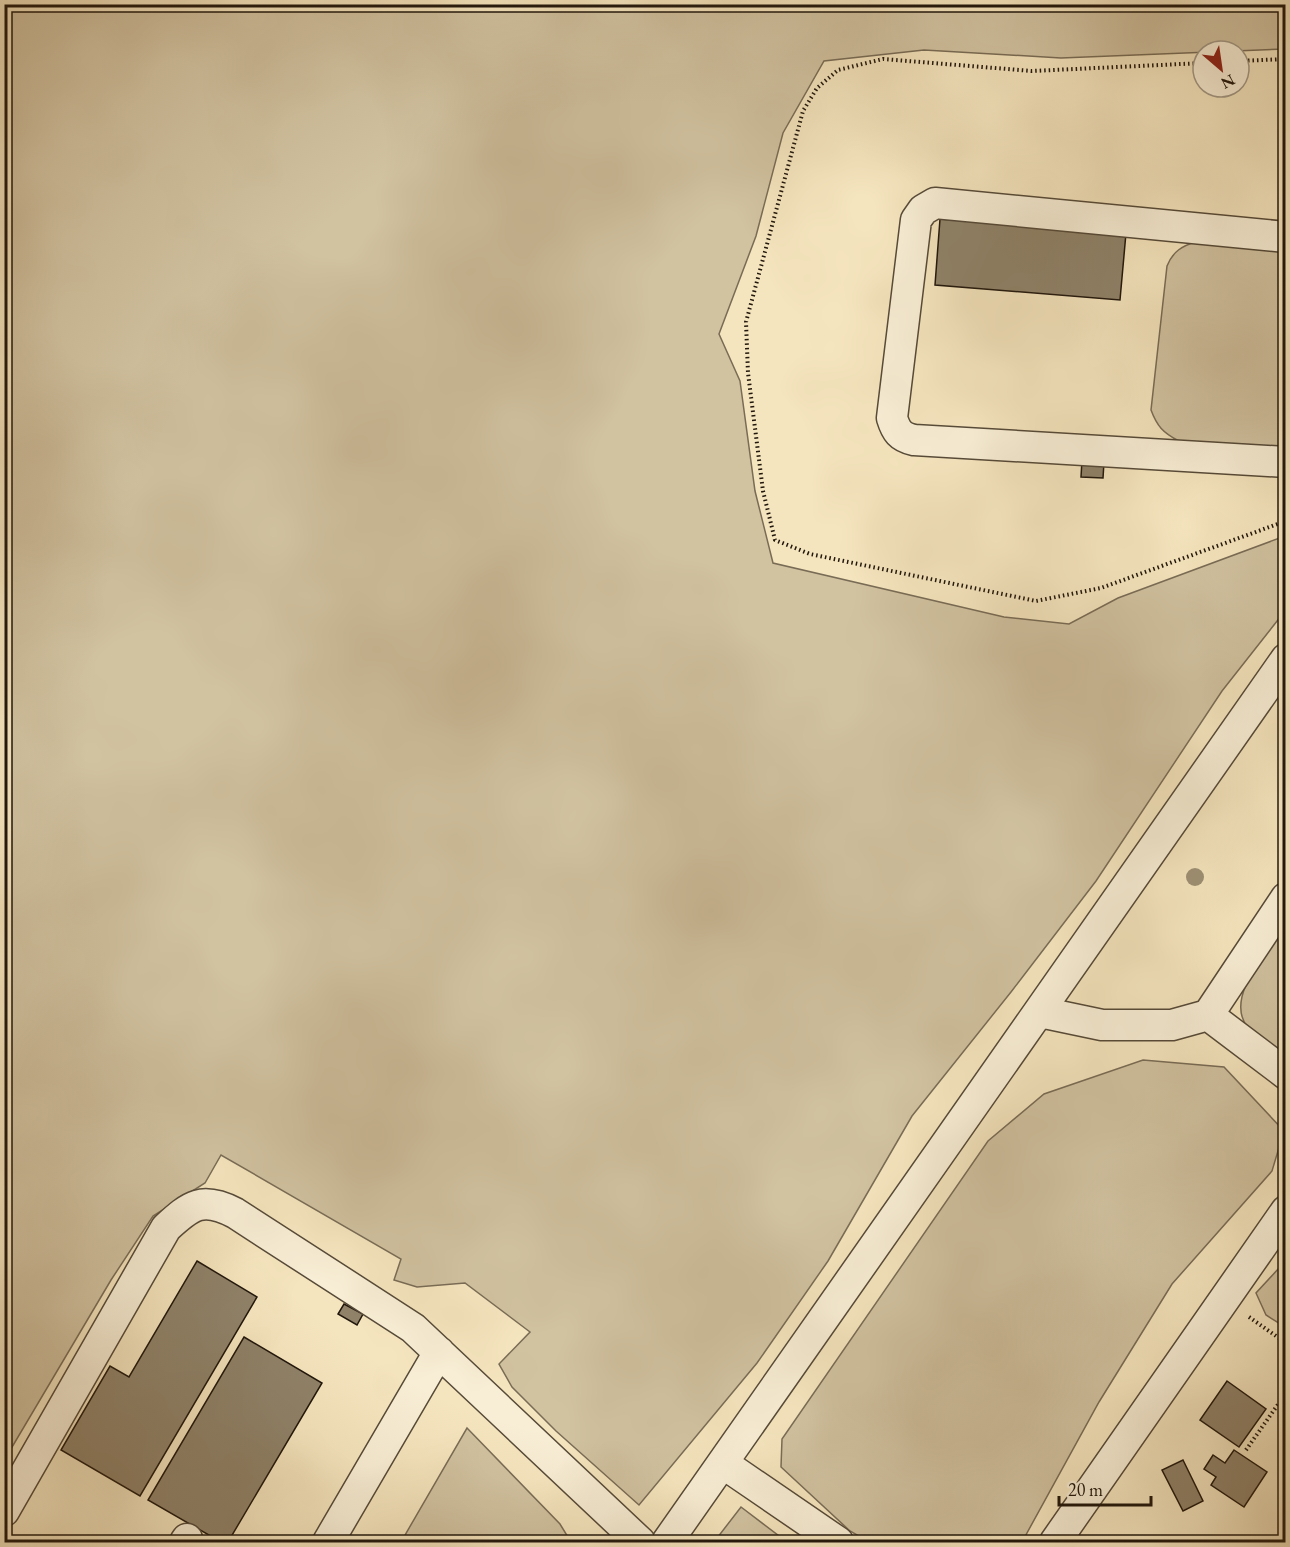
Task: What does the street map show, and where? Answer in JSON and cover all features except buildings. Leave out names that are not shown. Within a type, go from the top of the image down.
[{"type":"street","points":[[1286,237],[935,203],[923,210],[916,220],[892,418],[895,429],[904,438],[914,440],[1286,462]]},
{"type":"street","points":[[667,1542],[724,1464],[1286,659]]},
{"type":"street","points":[[1040,1012],[1102,1025],[1172,1025],[1208,1015],[1286,898]]},
{"type":"street","points":[[1208,1015],[1286,1074]]},
{"type":"street","points":[[4,1511],[166,1228],[183,1213],[202,1203],[218,1204],[235,1213],[413,1328],[640,1542]]},
{"type":"street","points":[[1055,1542],[1286,1211]]},
{"type":"street","points":[[328,1542],[439,1352]]},
{"type":"street","points":[[724,1464],[838,1542]]},
{"type":"path","points":[[1191,64],[1032,71],[883,59],[838,70],[817,88],[803,111],[746,322],[748,374],[764,491],[776,540],[810,554],[1036,601],[1101,588],[1286,521]]},
{"type":"path","points":[[1251,61],[1286,59]]},
{"type":"path","points":[[1224,1300],[1286,1343]]},
{"type":"path","points":[[1246,1450],[1286,1393]]},
{"type":"shaded area","points":[[5,5],[1285,5],[1285,49],[1251,50],[1251,39],[1191,39],[1191,53],[1061,58],[924,50],[824,61],[783,133],[756,236],[719,334],[740,381],[755,491],[773,563],[1004,617],[1069,624],[1118,598],[1285,536],[1285,611],[1222,691],[1096,881],[912,1116],[828,1261],[757,1363],[639,1505],[556,1431],[512,1387],[499,1364],[530,1332],[465,1283],[417,1287],[394,1280],[401,1259],[221,1155],[205,1183],[153,1216],[111,1280],[5,1459]]},
{"type":"shaded area","points":[[1198,241],[1285,249],[1285,450],[1179,441],[1161,428],[1153,416],[1151,410],[1167,266],[1172,256],[1179,250]]},
{"type":"shaded area","points":[[1285,925],[1285,1056],[1248,1028],[1242,1016],[1241,1002],[1251,974]]},
{"type":"shaded area","points":[[1143,1060],[1224,1067],[1284,1131],[1272,1171],[1172,1284],[1099,1402],[1022,1542],[869,1542],[850,1531],[781,1467],[782,1439],[988,1141],[1044,1094]]},
{"type":"shaded area","points":[[1285,1264],[1285,1327],[1266,1315],[1256,1293]]},
{"type":"shaded area","points":[[467,1428],[560,1524],[571,1542],[401,1542]]},
{"type":"shaded area","points":[[741,1507],[787,1542],[714,1542]]}]
